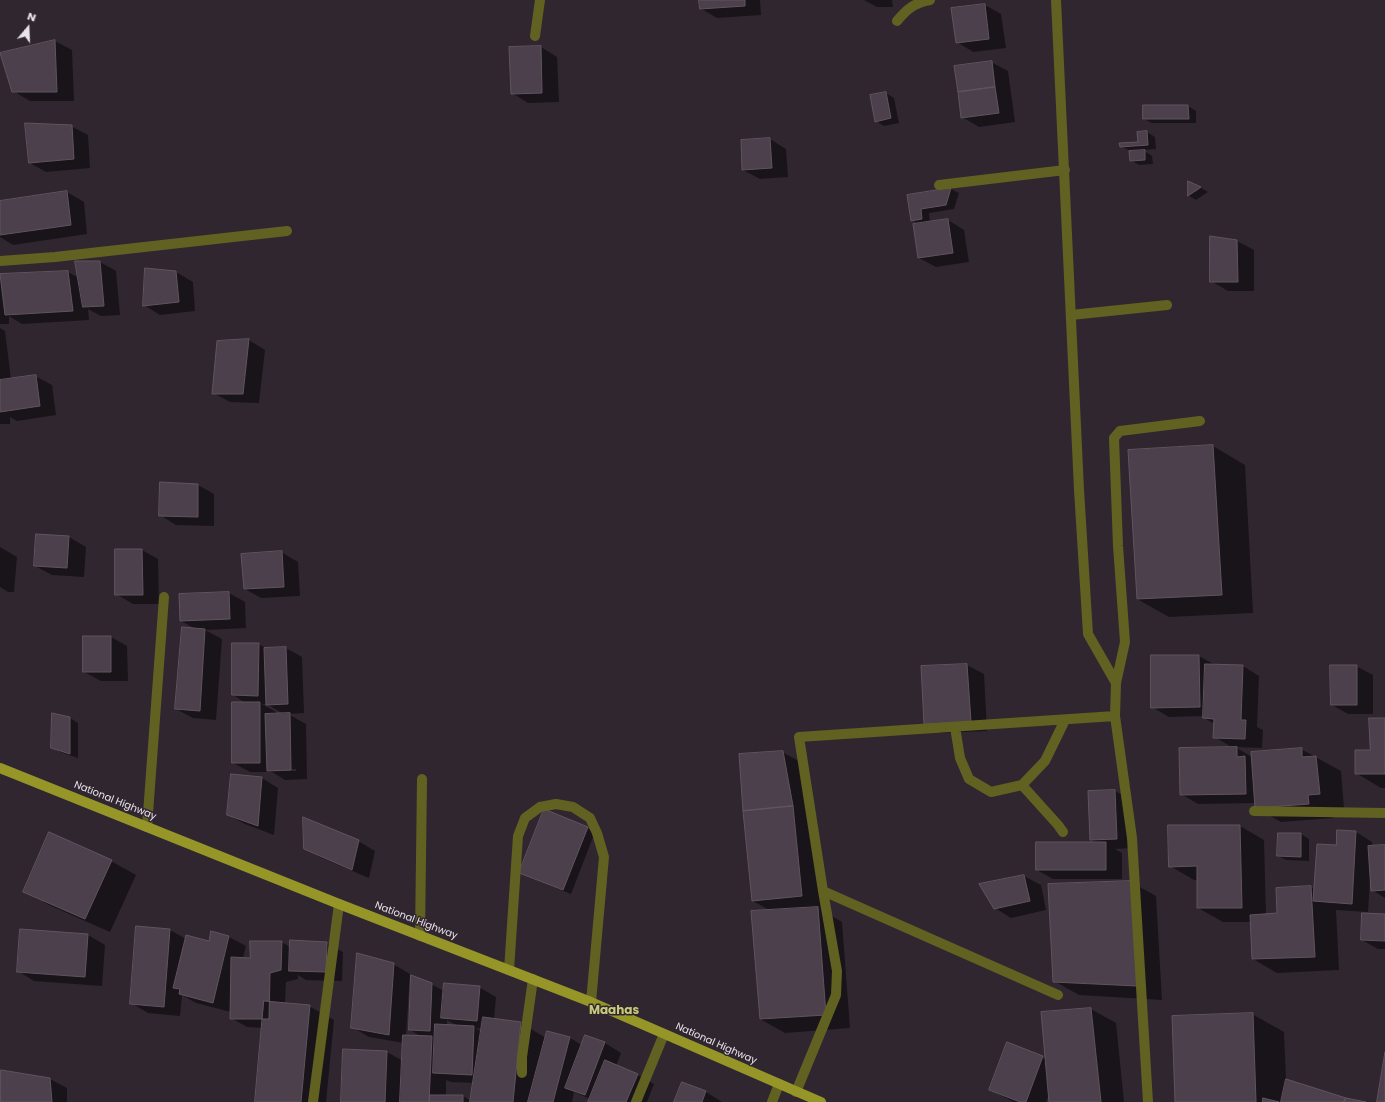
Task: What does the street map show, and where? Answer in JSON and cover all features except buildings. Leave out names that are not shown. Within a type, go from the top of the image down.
[{"type":"main road","name":"National Highway","points":[[0,768],[339,904],[591,1002],[821,1102]]},
{"type":"street","points":[[535,36],[540,0]]},
{"type":"street","points":[[897,21],[906,9],[923,1],[930,0]]},
{"type":"street","points":[[1056,0],[1072,315],[1079,490],[1088,634],[1116,683]]},
{"type":"street","points":[[939,185],[1065,170]]},
{"type":"street","points":[[0,261],[63,256],[287,231]]},
{"type":"street","points":[[1072,315],[1167,306]]},
{"type":"street","points":[[1148,1102],[1132,838],[1115,716],[1116,683],[1125,642],[1118,546],[1114,438],[1120,431],[1200,421]]},
{"type":"street","points":[[148,827],[164,597]]},
{"type":"street","points":[[796,1092],[836,995],[837,971],[799,737],[1115,716]]},
{"type":"street","points":[[955,727],[960,758],[969,779],[991,792],[1022,785],[1045,761],[1065,720]]},
{"type":"street","points":[[420,936],[422,779]]},
{"type":"street","points":[[1022,785],[1063,832]]},
{"type":"street","points":[[509,970],[518,836],[525,818],[540,807],[556,804],[573,807],[590,818],[597,833],[604,857],[591,1002]]},
{"type":"street","points":[[1254,811],[1385,813]]},
{"type":"street","points":[[823,891],[1058,996]]},
{"type":"street","points":[[313,1102],[339,904]]},
{"type":"street","points":[[522,1073],[522,1057],[533,979]]},
{"type":"street","points":[[636,1102],[664,1034]]},
{"type":"street","points":[[772,1102],[779,1084]]},
{"type":"district","name":"Maahas","points":[[614,1011]]}]
